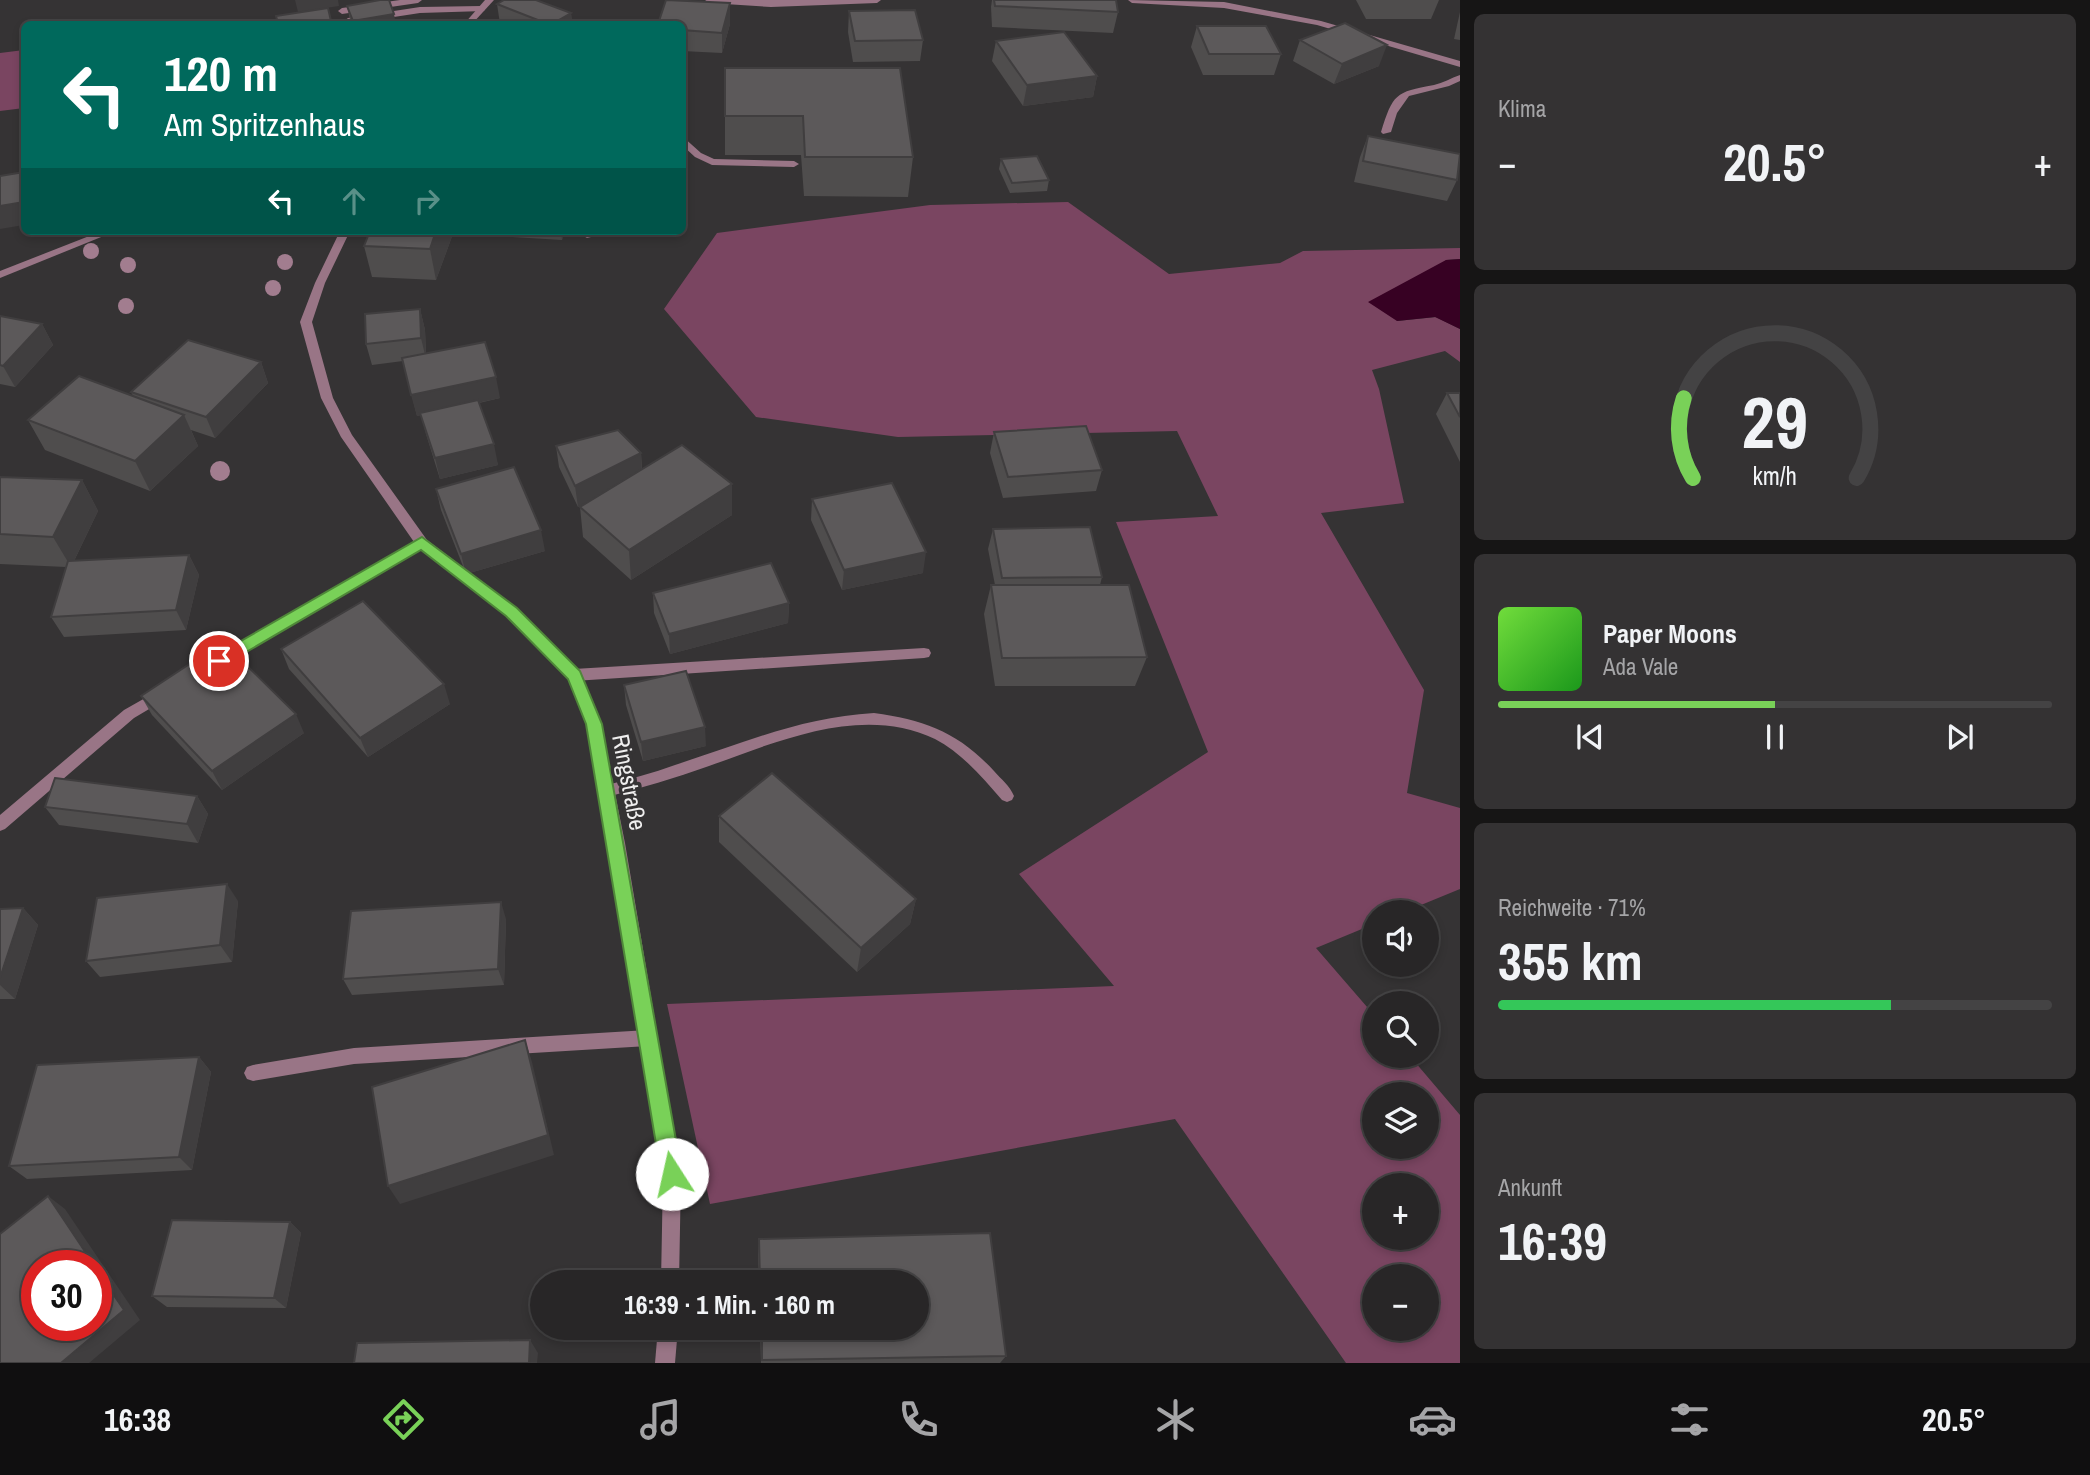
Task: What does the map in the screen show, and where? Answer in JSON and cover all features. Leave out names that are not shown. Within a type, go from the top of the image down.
[{"type":"street","points":[[342,11],[418,0]]},
{"type":"street","points":[[471,21],[490,0]]},
{"type":"street","points":[[709,0],[877,0]]},
{"type":"street","points":[[1132,0],[1224,5],[1318,23],[1460,64]]},
{"type":"street","points":[[348,21],[442,9],[481,9]]},
{"type":"street","points":[[1386,132],[1393,105],[1402,96],[1460,78]]},
{"type":"street","points":[[686,143],[698,155],[712,162],[794,164]]},
{"type":"street","points":[[0,275],[101,235]]},
{"type":"street","name":"Ringstraße","points":[[343,235],[320,282],[306,322],[327,398],[347,437],[422,543],[512,612],[574,676],[594,724],[672,1174],[670,1270]]},
{"type":"street","points":[[199,673],[422,543]]},
{"type":"street","points":[[574,676],[924,653]]},
{"type":"street","points":[[0,824],[129,713],[176,686]]},
{"type":"street","points":[[607,791],[673,772],[772,737],[841,721],[889,720],[939,735],[972,757],[1007,796]]},
{"type":"street","points":[[254,1073],[354,1056],[648,1038]]},
{"type":"street","points":[[665,1363],[667,1340]]},
{"type":"shaded area","points":[[21,50],[21,108],[0,111],[0,53]]},
{"type":"shaded area","points":[[1068,202],[1169,274],[1280,263],[1303,251],[1460,248],[1460,259],[1446,260],[1397,321],[1436,317],[1460,329],[1460,362],[1445,351],[1372,370],[1379,389],[1404,503],[1321,513],[1424,690],[1407,793],[1460,808],[1460,889],[1433,900],[1362,900],[1362,929],[1316,948],[1362,1001],[1362,1068],[1420,1068],[1432,1082],[1362,1082],[1362,1159],[1439,1159],[1439,1090],[1460,1115],[1460,1363],[1346,1363],[1175,1119],[710,1204],[667,1004],[1114,986],[1019,874],[1208,752],[1116,522],[1218,516],[1177,431],[898,437],[756,417],[664,309],[717,233],[930,205]]},
{"type":"shaded area","points":[[1460,259],[1460,329],[1435,317],[1397,321],[1368,302],[1446,260]]},
{"type":"building","points":[[389,0],[394,14],[353,21],[347,6]]},
{"type":"building","points":[[504,0],[536,0],[571,13],[557,21],[540,21],[497,4]]},
{"type":"building","points":[[666,0],[730,3],[722,33],[686,30],[686,21],[659,21]]},
{"type":"building","points":[[994,0],[1116,0],[1118,12],[995,6]]},
{"type":"building","points":[[328,8],[331,21],[277,21],[276,16]]},
{"type":"building","points":[[915,10],[923,40],[855,41],[849,11]]},
{"type":"building","points":[[1345,23],[1387,45],[1342,64],[1300,40]]},
{"type":"building","points":[[1197,26],[1266,26],[1281,54],[1209,54]]},
{"type":"building","points":[[1064,32],[1097,76],[1027,85],[996,41]]},
{"type":"building","points":[[725,68],[900,68],[913,157],[805,157],[803,116],[725,116]]},
{"type":"building","points":[[1368,136],[1460,154],[1457,180],[1363,161]]},
{"type":"building","points":[[1037,156],[1049,180],[1012,183],[1001,159]]},
{"type":"building","points":[[21,172],[21,202],[0,206],[0,176]]},
{"type":"building","points":[[368,235],[435,235],[430,249],[364,246]]},
{"type":"building","points":[[420,309],[421,338],[366,344],[365,314]]},
{"type":"building","points":[[0,316],[42,324],[3,366],[0,365]]},
{"type":"building","points":[[188,340],[261,362],[206,417],[131,392]]},
{"type":"building","points":[[485,342],[496,377],[411,395],[402,358]]},
{"type":"building","points":[[79,376],[184,415],[135,461],[28,420]]},
{"type":"building","points":[[1447,393],[1460,393],[1460,417]]},
{"type":"building","points":[[478,400],[494,444],[435,458],[420,413]]},
{"type":"building","points":[[1086,426],[1102,470],[1008,477],[994,432]]},
{"type":"building","points":[[618,430],[641,453],[575,486],[556,446]]},
{"type":"building","points":[[682,445],[732,484],[629,550],[580,507]]},
{"type":"building","points":[[514,467],[541,530],[461,554],[436,489]]},
{"type":"building","points":[[0,477],[82,480],[53,537],[0,534]]},
{"type":"building","points":[[892,483],[926,552],[844,570],[812,499]]},
{"type":"building","points":[[1090,527],[1102,577],[1002,578],[993,529]]},
{"type":"building","points":[[189,555],[176,610],[51,617],[68,561]]},
{"type":"building","points":[[771,563],[789,603],[669,634],[653,593]]},
{"type":"building","points":[[991,585],[1129,585],[1147,657],[1002,658]]},
{"type":"building","points":[[363,601],[444,684],[360,738],[281,649]]},
{"type":"building","points":[[223,642],[296,714],[212,771],[141,696]]},
{"type":"building","points":[[686,671],[705,727],[641,742],[624,685]]},
{"type":"building","points":[[772,773],[916,899],[861,948],[719,816]]},
{"type":"building","points":[[55,778],[197,796],[187,824],[45,807]]},
{"type":"building","points":[[227,884],[220,945],[86,961],[97,898]]},
{"type":"building","points":[[501,902],[498,969],[343,979],[351,911]]},
{"type":"building","points":[[23,908],[0,978],[0,909]]},
{"type":"building","points":[[525,1040],[548,1135],[388,1186],[372,1087]]},
{"type":"building","points":[[199,1057],[179,1157],[9,1166],[37,1065]]},
{"type":"building","points":[[48,1196],[84,1250],[21,1250],[21,1341],[87,1341],[61,1363],[0,1363],[0,1234]]},
{"type":"building","points":[[172,1220],[290,1222],[274,1298],[152,1296]]},
{"type":"building","points":[[990,1233],[1006,1356],[762,1360],[762,1340],[929,1340],[929,1270],[760,1270],[759,1239]]},
{"type":"building","points":[[112,1292],[124,1310],[112,1320]]},
{"type":"building","points":[[530,1340],[529,1363],[354,1363],[357,1343]]},
{"type":"route","points":[[219,661],[422,543],[512,612],[574,676],[594,724],[617,843],[672,1174]]}]
